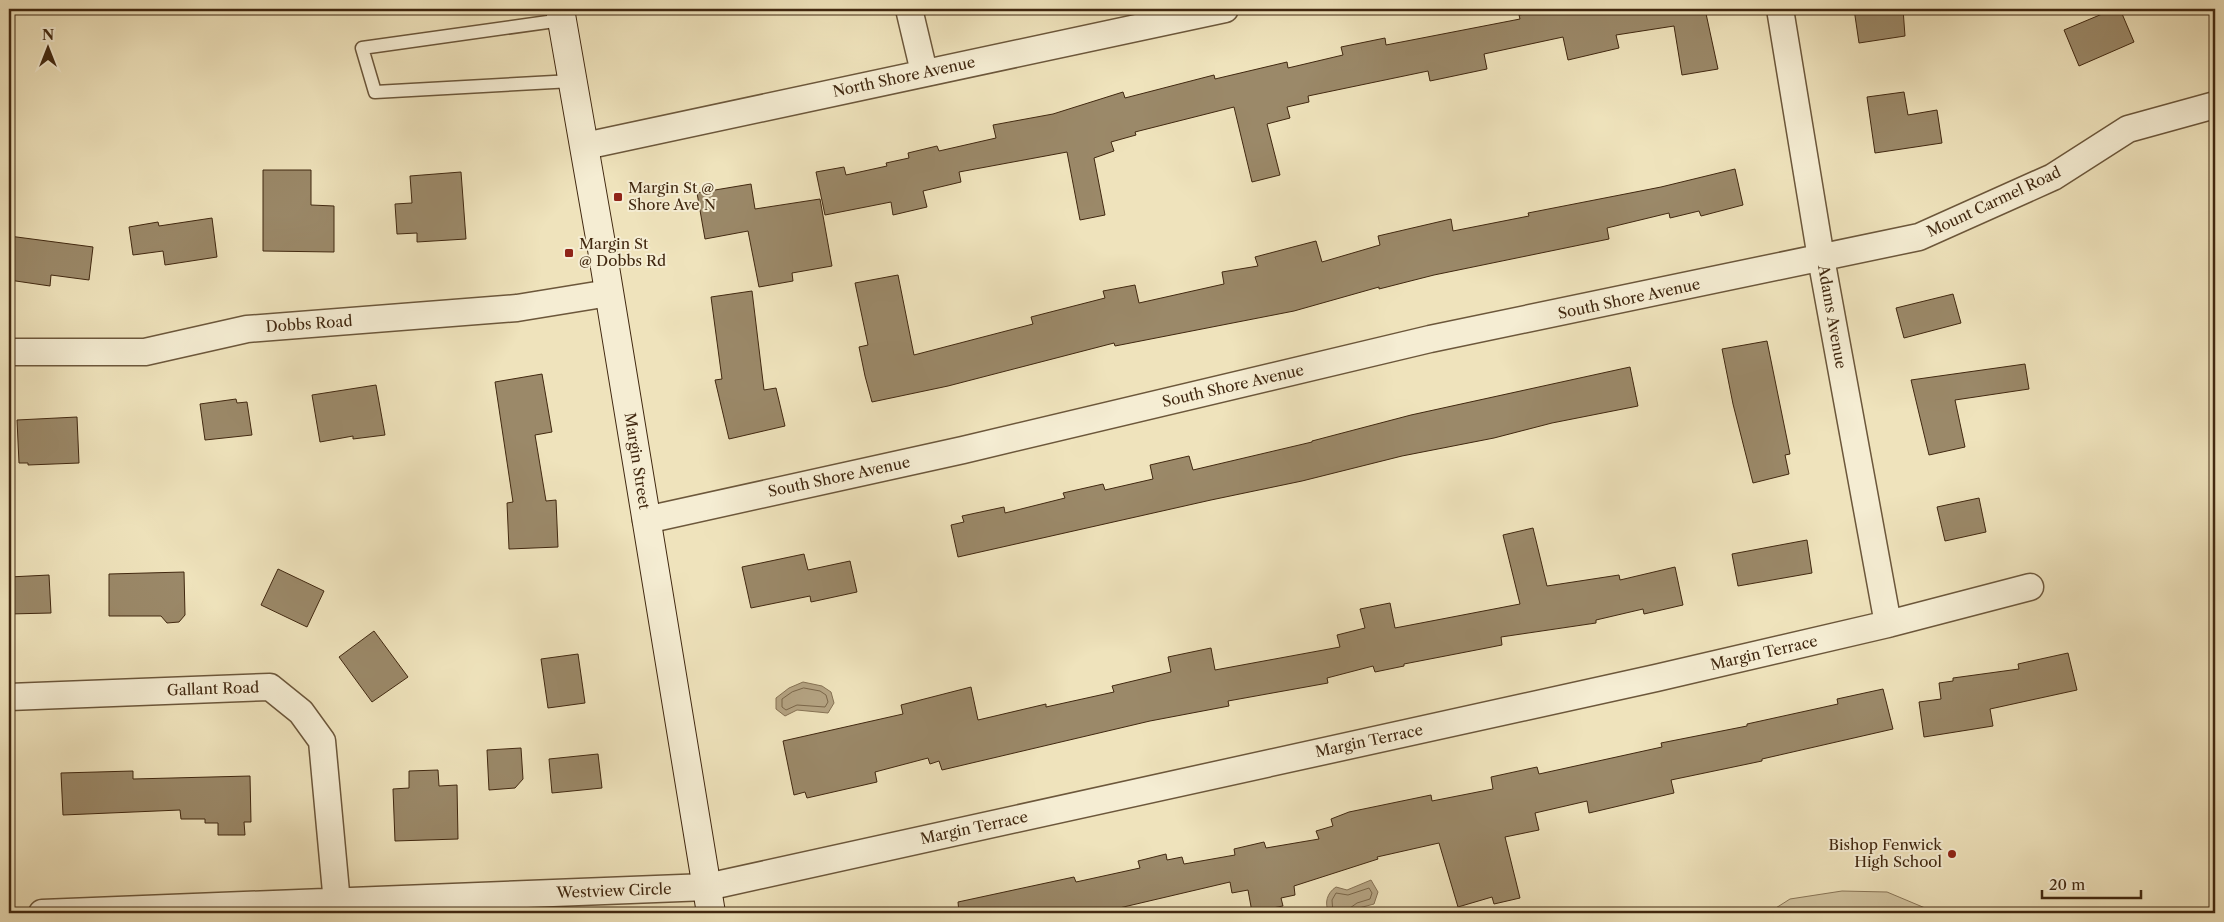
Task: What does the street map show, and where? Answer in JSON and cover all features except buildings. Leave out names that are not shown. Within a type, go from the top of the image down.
[{"type":"main road","name":"Margin Street","points":[[561,14],[585,146],[709,900]]},
{"type":"street","points":[[909,9],[924,72]]},
{"type":"street","name":"North Shore Avenue","points":[[585,146],[1224,9]]},
{"type":"street","name":"Adams Avenue","points":[[1780,9],[1821,258],[1888,624]]},
{"type":"street","name":"Mount Carmel Road","points":[[1821,258],[1920,237],[2053,177],[2128,129],[2215,105]]},
{"type":"street","name":"South Shore Avenue","points":[[646,520],[973,448],[1430,339],[1821,258]]},
{"type":"street","name":"Dobbs Road","points":[[9,352],[145,352],[247,329],[516,308],[609,293]]},
{"type":"street","name":"Margin Terrace","points":[[709,900],[1888,624],[2030,587]]},
{"type":"street","name":"Gallant Road","points":[[9,697],[270,687],[301,712],[322,741],[337,903]]},
{"type":"street","name":"Westview Circle","points":[[42,913],[337,903],[709,900]]},
{"type":"lane","points":[[561,14],[362,48],[375,92],[572,81]]},
{"type":"shaded area","points":[[1842,891],[1887,892],[1937,913],[1768,913],[1790,899]]},
{"type":"water","points":[[803,682],[822,686],[831,692],[834,703],[828,713],[797,710],[785,716],[776,709],[776,698],[789,688]]},
{"type":"water","points":[[1371,880],[1378,892],[1374,904],[1359,908],[1351,913],[1329,913],[1327,898],[1336,887],[1347,890]]},
{"type":"place","name":"Margin St @ Shore Ave N","points":[[618,197]]},
{"type":"place","name":"Margin St @ Dobbs Rd","points":[[569,253]]},
{"type":"place","name":"Bishop Fenwick High School","points":[[1952,854]]}]
